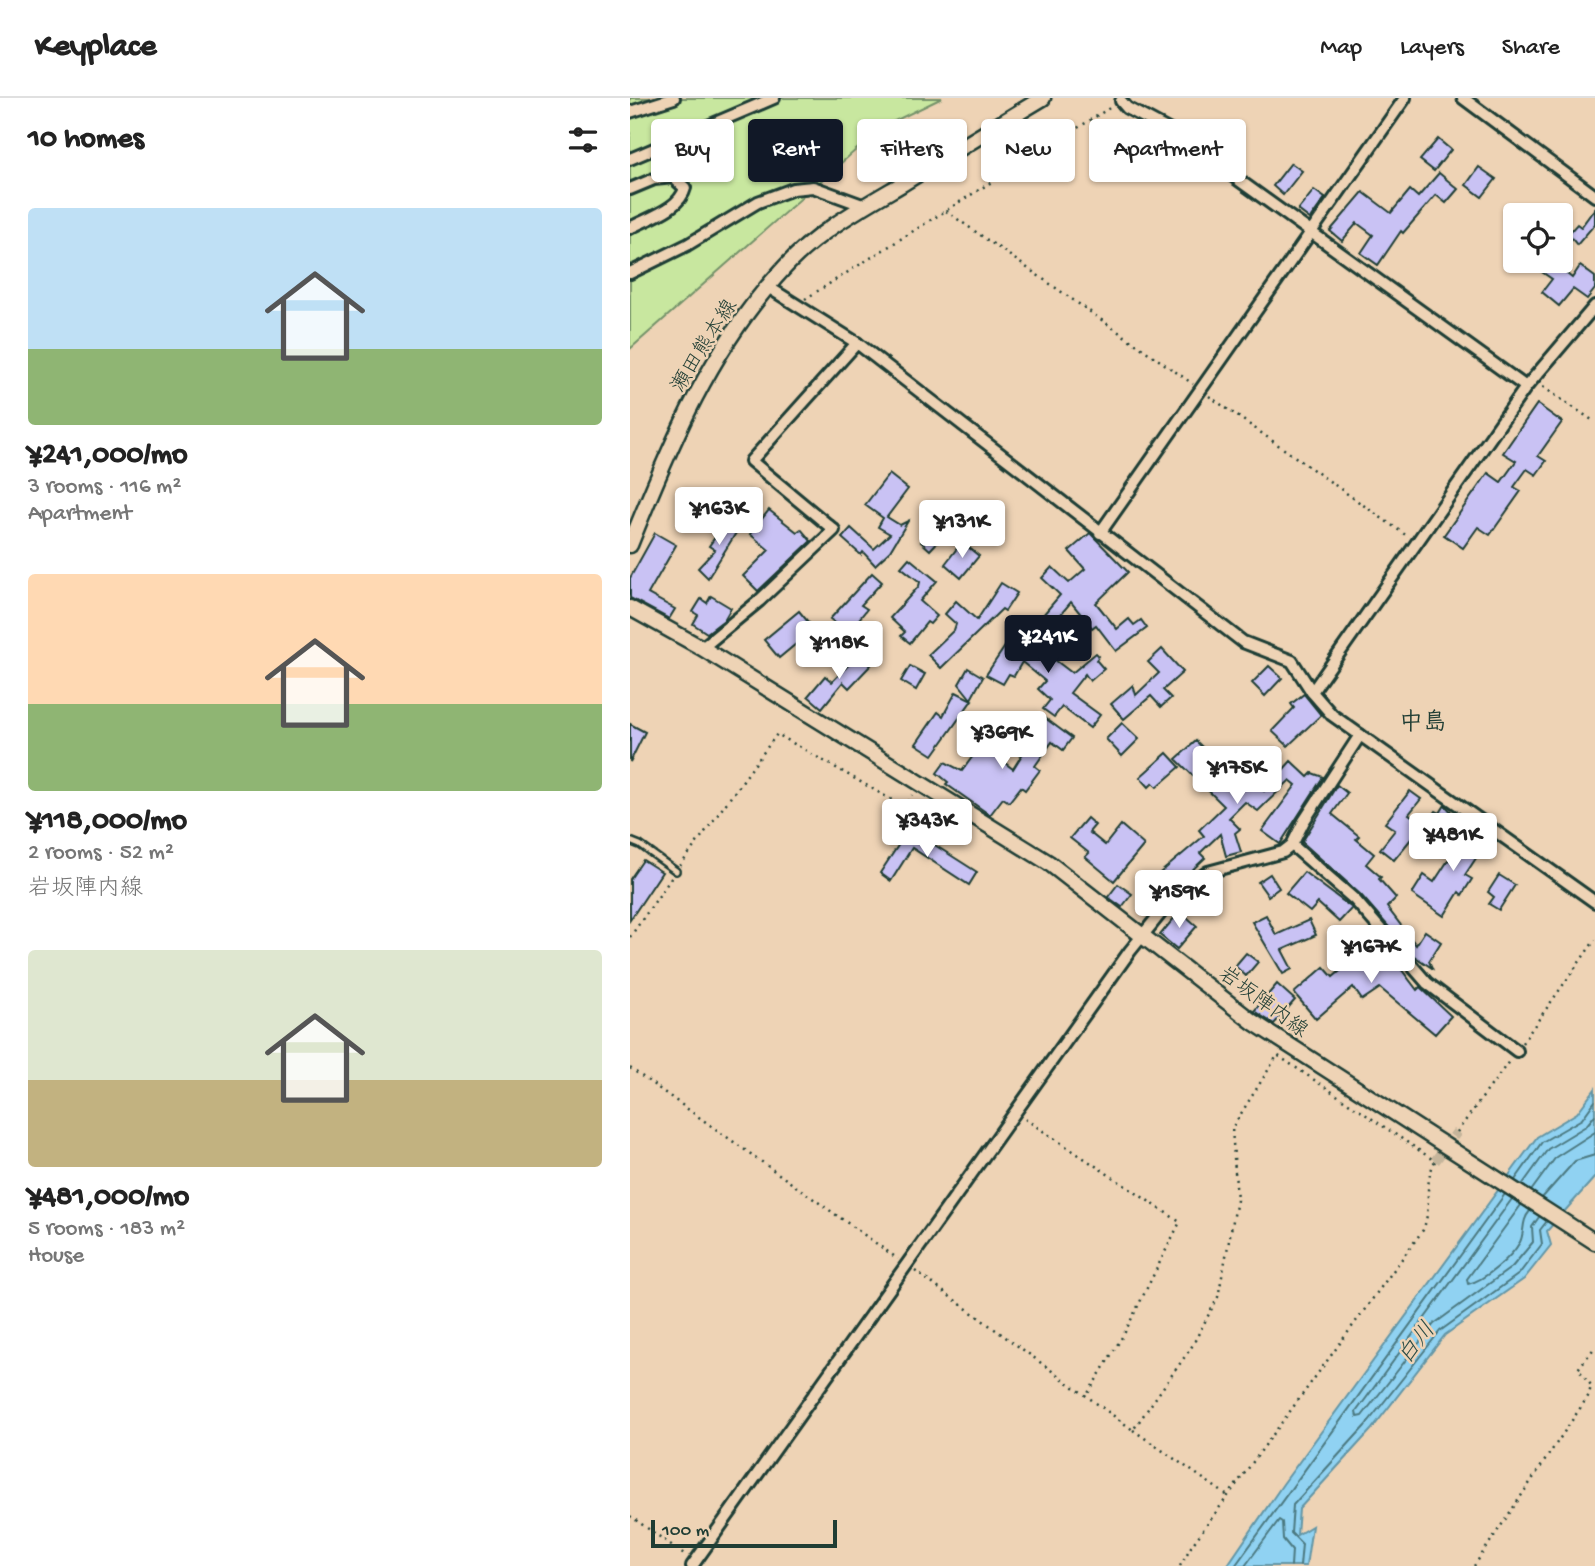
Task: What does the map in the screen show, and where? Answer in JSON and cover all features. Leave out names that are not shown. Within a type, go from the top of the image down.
[{"type":"main road","name":"瀬田熊本線","points":[[630,545],[692,400],[745,312],[786,265],[822,235],[864,206],[1043,98]]},
{"type":"main road","name":"岩坂陣内線","points":[[630,608],[702,648],[1049,863],[1280,1049],[1490,1172],[1595,1241]]},
{"type":"street","points":[[630,112],[674,98]]},
{"type":"street","points":[[630,159],[774,98]]},
{"type":"street","points":[[1100,533],[1313,233],[1405,98]]},
{"type":"street","points":[[1464,98],[1595,196]]},
{"type":"street","points":[[1121,101],[1127,108],[1172,132],[1529,383]]},
{"type":"street","points":[[630,189],[654,178],[673,177],[685,188],[683,197],[672,206],[630,228]]},
{"type":"street","points":[[630,273],[687,245],[758,202],[793,189],[813,187],[864,206]]},
{"type":"street","points":[[768,287],[857,343],[1243,642],[1293,661],[1312,692],[1332,715],[1595,902]]},
{"type":"street","points":[[1312,692],[1529,383],[1595,306]]},
{"type":"street","points":[[702,648],[759,601],[834,530],[751,461],[857,343]]},
{"type":"street","points":[[693,1564],[904,1264],[1172,899],[1208,872],[1283,852],[1292,845],[1360,735]]},
{"type":"street","points":[[1292,845],[1355,900],[1427,983],[1517,1051]]},
{"type":"lane","points":[[630,841],[640,845],[676,871]]},
{"type":"path","points":[[796,304],[1121,101]]},
{"type":"path","points":[[946,211],[1417,543]]},
{"type":"path","points":[[1529,383],[1595,422]]},
{"type":"path","points":[[630,937],[778,734],[899,804],[908,803],[920,783]]},
{"type":"path","points":[[1457,1132],[1595,940]]},
{"type":"path","points":[[1133,1430],[1191,1348],[1218,1297],[1237,1200],[1232,1128],[1280,1049],[1435,1161],[1427,1178],[1428,1217],[1423,1230],[1192,1545],[1181,1566]]},
{"type":"path","points":[[630,1068],[1228,1496]]},
{"type":"path","points":[[1014,1112],[1180,1222],[1125,1332],[1087,1395]]},
{"type":"path","points":[[1474,1566],[1589,1395],[1591,1385],[1578,1369],[1595,1347]]},
{"type":"path","points":[[630,1516],[693,1564]]},
{"type":"green space","points":[[630,98],[942,98],[899,119],[857,119],[857,149],[843,161],[843,119],[748,119],[748,182],[820,182],[630,349]]},
{"type":"water","name":"白川","points":[[1595,1089],[1595,1177],[1547,1231],[1551,1245],[1524,1279],[1445,1335],[1371,1430],[1299,1509],[1297,1535],[1312,1526],[1306,1566],[1227,1566],[1283,1484],[1537,1137],[1577,1113]]},
{"type":"building","points":[[1438,139],[1451,150],[1434,171],[1420,160]]},
{"type":"building","points":[[1291,163],[1302,171],[1283,195],[1273,186]]},
{"type":"building","points":[[1479,167],[1496,179],[1482,197],[1466,185]]},
{"type":"building","points":[[1439,173],[1458,189],[1446,203],[1436,195],[1403,233],[1401,231],[1378,265],[1361,253],[1373,235],[1357,223],[1342,241],[1330,231],[1363,192],[1391,213],[1410,190],[1418,197]]},
{"type":"building","points":[[1314,190],[1325,198],[1310,219],[1298,210]]},
{"type":"building","points":[[1595,208],[1595,224],[1577,245],[1573,240],[1573,228],[1577,224],[1581,227]]},
{"type":"building","points":[[1580,266],[1595,277],[1595,289],[1587,299],[1573,289],[1559,306],[1542,292],[1552,279],[1543,273],[1566,273],[1572,278]]},
{"type":"building","points":[[1537,404],[1562,422],[1538,456],[1546,461],[1536,475],[1527,469],[1514,487],[1521,491],[1490,535],[1478,527],[1463,548],[1444,535],[1488,473],[1501,482],[1516,461],[1503,453]]},
{"type":"building","points":[[889,474],[908,489],[887,517],[900,525],[908,521],[890,551],[875,565],[863,552],[861,555],[842,538],[851,528],[874,549],[890,534],[878,527],[883,518],[865,505]]},
{"type":"building","points":[[769,510],[797,532],[801,529],[811,541],[758,591],[743,576],[769,550],[750,534]]},
{"type":"building","points":[[727,520],[739,528],[708,578],[698,568],[715,550],[709,546]]},
{"type":"building","points":[[934,527],[944,535],[930,550],[921,542]]},
{"type":"building","points":[[655,533],[676,545],[648,594],[675,609],[669,619],[630,598],[630,578]]},
{"type":"building","points":[[1090,533],[1128,572],[1096,603],[1117,629],[1129,619],[1134,625],[1141,620],[1147,628],[1116,651],[1096,625],[1092,628],[1071,602],[1055,621],[1072,641],[1065,647],[1037,622],[1060,595],[1042,578],[1052,567],[1069,583],[1085,569],[1069,551]]},
{"type":"building","points":[[962,542],[979,556],[961,578],[945,564]]},
{"type":"building","points":[[909,558],[937,581],[920,601],[937,616],[930,624],[927,622],[910,643],[901,636],[905,632],[890,618],[919,586],[920,582],[901,567]]},
{"type":"building","points":[[872,573],[882,582],[861,605],[867,609],[848,633],[830,619]]},
{"type":"building","points":[[1001,583],[1017,593],[1005,611],[1002,609],[941,668],[928,655],[954,630],[956,624],[945,614],[956,601],[977,620]]},
{"type":"building","points":[[711,596],[731,608],[724,620],[707,633],[693,624],[698,615],[693,612],[701,599],[707,603]]},
{"type":"building","points":[[799,611],[814,629],[779,658],[764,640]]},
{"type":"building","points":[[1016,630],[1057,654],[1055,660],[1072,673],[1096,653],[1099,656],[1096,660],[1104,669],[1090,681],[1085,674],[1070,693],[1100,715],[1090,728],[1062,707],[1054,717],[1043,709],[1050,700],[1038,689],[1045,681],[1022,662],[1014,676],[1009,674],[1003,684],[986,675]]},
{"type":"building","points":[[1162,649],[1183,672],[1163,690],[1171,698],[1161,707],[1151,696],[1124,719],[1111,704],[1133,685],[1136,695],[1159,673],[1148,662]]},
{"type":"building","points":[[859,654],[871,665],[849,688],[843,682],[822,708],[808,696],[825,676],[832,682]]},
{"type":"building","points":[[910,666],[925,674],[916,690],[901,681]]},
{"type":"building","points":[[1269,666],[1282,678],[1265,696],[1252,683]]},
{"type":"building","points":[[968,668],[983,677],[971,699],[959,684]]},
{"type":"building","points":[[956,692],[972,700],[933,755],[916,744],[938,712],[943,716]]},
{"type":"building","points":[[1304,694],[1321,715],[1288,746],[1272,731],[1294,708],[1291,704]]},
{"type":"building","points":[[1045,718],[1072,738],[1063,750],[1052,742],[1035,766],[1040,770],[1025,790],[1021,787],[1009,802],[1003,798],[990,815],[946,784],[948,782],[937,773],[945,762],[962,771],[981,745],[1013,769]]},
{"type":"building","points":[[1122,723],[1139,739],[1122,756],[1106,739]]},
{"type":"building","points":[[630,724],[645,732],[630,762]]},
{"type":"building","points":[[1196,741],[1212,757],[1218,750],[1233,764],[1223,775],[1236,789],[1249,776],[1264,791],[1291,761],[1308,777],[1312,773],[1323,777],[1280,844],[1262,831],[1296,785],[1290,780],[1258,811],[1245,802],[1229,818],[1240,829],[1235,833],[1241,852],[1226,856],[1220,834],[1200,853],[1205,858],[1170,891],[1160,873],[1204,836],[1199,830],[1224,806],[1176,759]]},
{"type":"building","points":[[1167,753],[1180,767],[1157,787],[1153,783],[1149,787],[1140,777]]},
{"type":"building","points":[[1337,785],[1347,793],[1332,814],[1359,836],[1356,839],[1374,854],[1366,864],[1381,877],[1379,879],[1396,898],[1387,907],[1416,945],[1425,931],[1441,942],[1429,961],[1432,968],[1414,956],[1361,895],[1302,842]]},
{"type":"building","points":[[1410,791],[1421,799],[1409,814],[1426,826],[1436,811],[1440,813],[1445,805],[1455,816],[1430,846],[1411,839],[1394,860],[1380,849],[1395,830],[1385,823]]},
{"type":"building","points":[[1087,818],[1095,825],[1089,832],[1105,845],[1121,825],[1144,845],[1114,881],[1085,857],[1089,853],[1070,838]]},
{"type":"building","points":[[1472,824],[1495,841],[1489,849],[1484,846],[1465,875],[1472,879],[1462,895],[1459,892],[1444,916],[1412,894],[1424,875],[1434,882],[1449,859],[1451,860]]},
{"type":"building","points":[[905,835],[915,841],[919,835],[977,872],[969,885],[912,848],[891,881],[880,873]]},
{"type":"building","points":[[643,860],[662,872],[630,920],[630,879]]},
{"type":"building","points":[[1304,872],[1352,908],[1339,922],[1318,903],[1310,912],[1286,893]]},
{"type":"building","points":[[1270,874],[1279,888],[1268,896],[1258,882]]},
{"type":"building","points":[[1499,875],[1515,885],[1499,910],[1489,904],[1494,897],[1488,892]]},
{"type":"building","points":[[1118,884],[1132,894],[1122,907],[1108,897]]},
{"type":"building","points":[[1180,911],[1197,926],[1177,949],[1160,935]]},
{"type":"building","points":[[1266,915],[1276,935],[1309,920],[1316,935],[1282,950],[1292,969],[1283,974],[1252,922]]},
{"type":"building","points":[[1357,938],[1366,950],[1379,940],[1417,990],[1420,987],[1451,1016],[1435,1034],[1380,988],[1362,1000],[1353,987],[1316,1019],[1294,993],[1324,967],[1333,977],[1347,965],[1339,954]]},
{"type":"building","points":[[1246,953],[1258,962],[1246,976],[1235,966]]},
{"type":"building","points":[[1277,984],[1295,1000],[1274,1024],[1254,1011]]},
{"type":"tunnel","points":[[1435,1161],[1457,1132]]},
{"type":"district","name":"中島","points":[[1423,721]]}]
